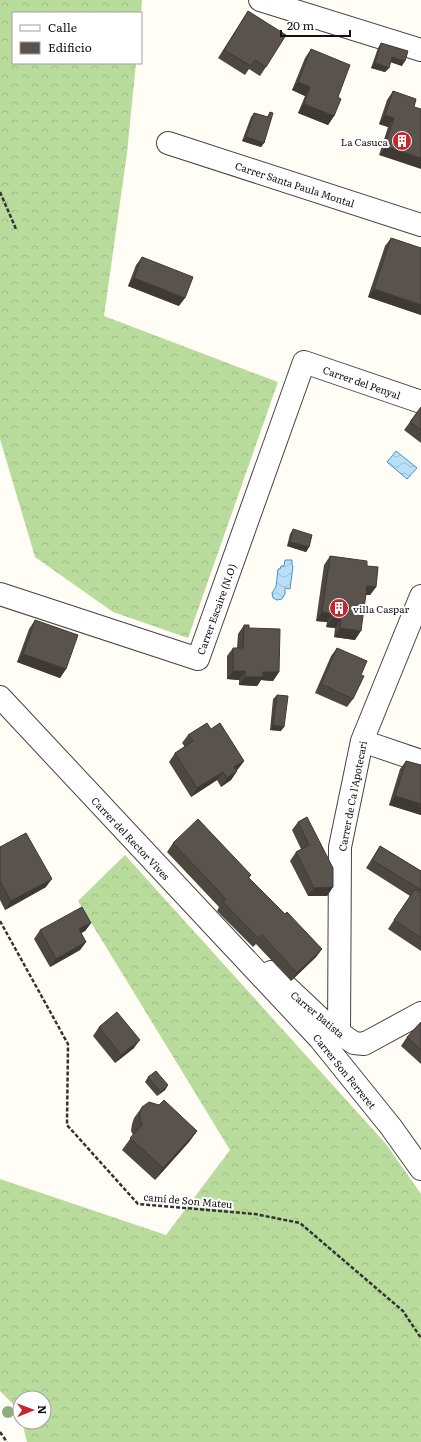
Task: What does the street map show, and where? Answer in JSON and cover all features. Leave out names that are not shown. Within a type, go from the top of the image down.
[{"type":"street","points":[[260,0],[421,50]]},
{"type":"street","name":"Carrer Santa Paula Montal","points":[[168,143],[421,225]]},
{"type":"street","name":"Carrer del Penyal","points":[[304,362],[421,402]]},
{"type":"street","name":"Carrer Escaire (N.O)","points":[[0,594],[198,659],[304,362]]},
{"type":"street","name":"Carrer de Ca l'Apotecari","points":[[339,1033],[340,847],[362,741],[421,596]]},
{"type":"street","name":"Carrer del Rector Vives","points":[[0,697],[262,979]]},
{"type":"street","points":[[362,741],[421,761]]},
{"type":"street","name":"Carrer Batista","points":[[262,979],[271,972],[322,1020],[354,1043],[364,1044],[421,1013]]},
{"type":"street","name":"Carrer Son Ferreret","points":[[262,979],[320,1039],[391,1127],[421,1169]]},
{"type":"path","points":[[0,192],[16,229]]},
{"type":"path","name":"camí de Son Mateu","points":[[0,921],[68,1044],[67,1125],[138,1204],[255,1214],[300,1223],[403,1312],[421,1338]]},
{"type":"path","points":[[0,1432],[7,1442]]},
{"type":"green space","points":[[0,0],[142,0],[141,12],[12,12],[12,64],[136,64],[127,153],[104,316],[278,382],[188,638],[113,612],[35,557],[0,439]]},
{"type":"green space","points":[[125,855],[386,1144],[421,1194],[421,1442],[27,1442],[24,1430],[52,1430],[52,1390],[12,1390],[12,1403],[0,1391],[0,1179],[166,1235],[230,1150],[78,901]]},
{"type":"water","points":[[396,451],[417,468],[407,479],[387,462]]},
{"type":"water","points":[[285,560],[292,560],[293,566],[290,589],[285,588],[285,594],[282,599],[277,600],[273,598],[272,593],[276,587],[278,569],[280,569],[281,566],[284,566]]},
{"type":"building","points":[[248,11],[286,35],[266,67],[255,60],[251,66],[224,50]]},
{"type":"building","points":[[381,43],[408,51],[405,61],[392,57],[389,68],[375,63]]},
{"type":"building","points":[[311,49],[350,65],[338,97],[341,99],[334,116],[304,104],[310,87],[298,82]]},
{"type":"building","name":"La Casuca","points":[[393,91],[416,99],[414,107],[421,109],[421,158],[385,146],[394,118],[385,115]]},
{"type":"building","points":[[270,112],[273,113],[264,143],[246,137],[254,113],[268,117]]},
{"type":"building","points":[[391,238],[421,248],[421,305],[374,289]]},
{"type":"building","points":[[142,257],[193,277],[185,298],[134,278]]},
{"type":"building","points":[[421,407],[421,430],[410,422]]},
{"type":"building","points":[[293,529],[312,535],[309,547],[290,542]]},
{"type":"building","name":"villa Caspar","points":[[330,556],[367,561],[367,566],[378,567],[376,587],[367,586],[361,631],[340,628],[341,620],[332,618],[333,614],[322,612]]},
{"type":"building","points":[[35,620],[78,635],[66,669],[23,654]]},
{"type":"building","points":[[244,625],[249,625],[249,628],[280,629],[279,672],[263,672],[263,677],[245,677],[245,671],[233,671],[233,648],[243,648]]},
{"type":"building","points":[[337,648],[367,661],[361,675],[364,676],[353,699],[321,684]]},
{"type":"building","points":[[277,695],[288,696],[284,727],[273,725]]},
{"type":"building","points":[[207,723],[211,729],[220,723],[244,761],[234,767],[237,771],[227,778],[223,772],[197,788],[175,753],[193,741],[188,735]]},
{"type":"building","points":[[406,761],[421,765],[421,804],[395,796]]},
{"type":"building","points":[[307,817],[333,868],[333,887],[314,888],[296,852],[309,845],[298,822]]},
{"type":"building","points":[[198,819],[251,875],[248,877],[285,914],[287,912],[322,949],[297,973],[262,935],[259,939],[223,902],[226,899],[173,843]]},
{"type":"building","points":[[26,833],[52,879],[11,901],[0,881],[0,847]]},
{"type":"building","points":[[380,846],[421,871],[421,890],[372,860]]},
{"type":"building","points":[[415,889],[421,893],[421,938],[394,920]]},
{"type":"building","points":[[82,907],[91,923],[79,929],[86,942],[56,959],[40,930]]},
{"type":"building","points":[[117,1012],[140,1040],[121,1055],[99,1027]]},
{"type":"building","points":[[421,1022],[421,1050],[407,1037]]},
{"type":"building","points":[[156,1071],[168,1085],[161,1092],[148,1077]]},
{"type":"building","points":[[164,1100],[197,1131],[163,1168],[130,1138],[142,1125],[140,1112],[142,1107],[149,1102],[159,1105]]},
{"type":"place","name":"La Casuca","points":[[402,141]]},
{"type":"place","name":"villa Caspar","points":[[339,608]]}]
